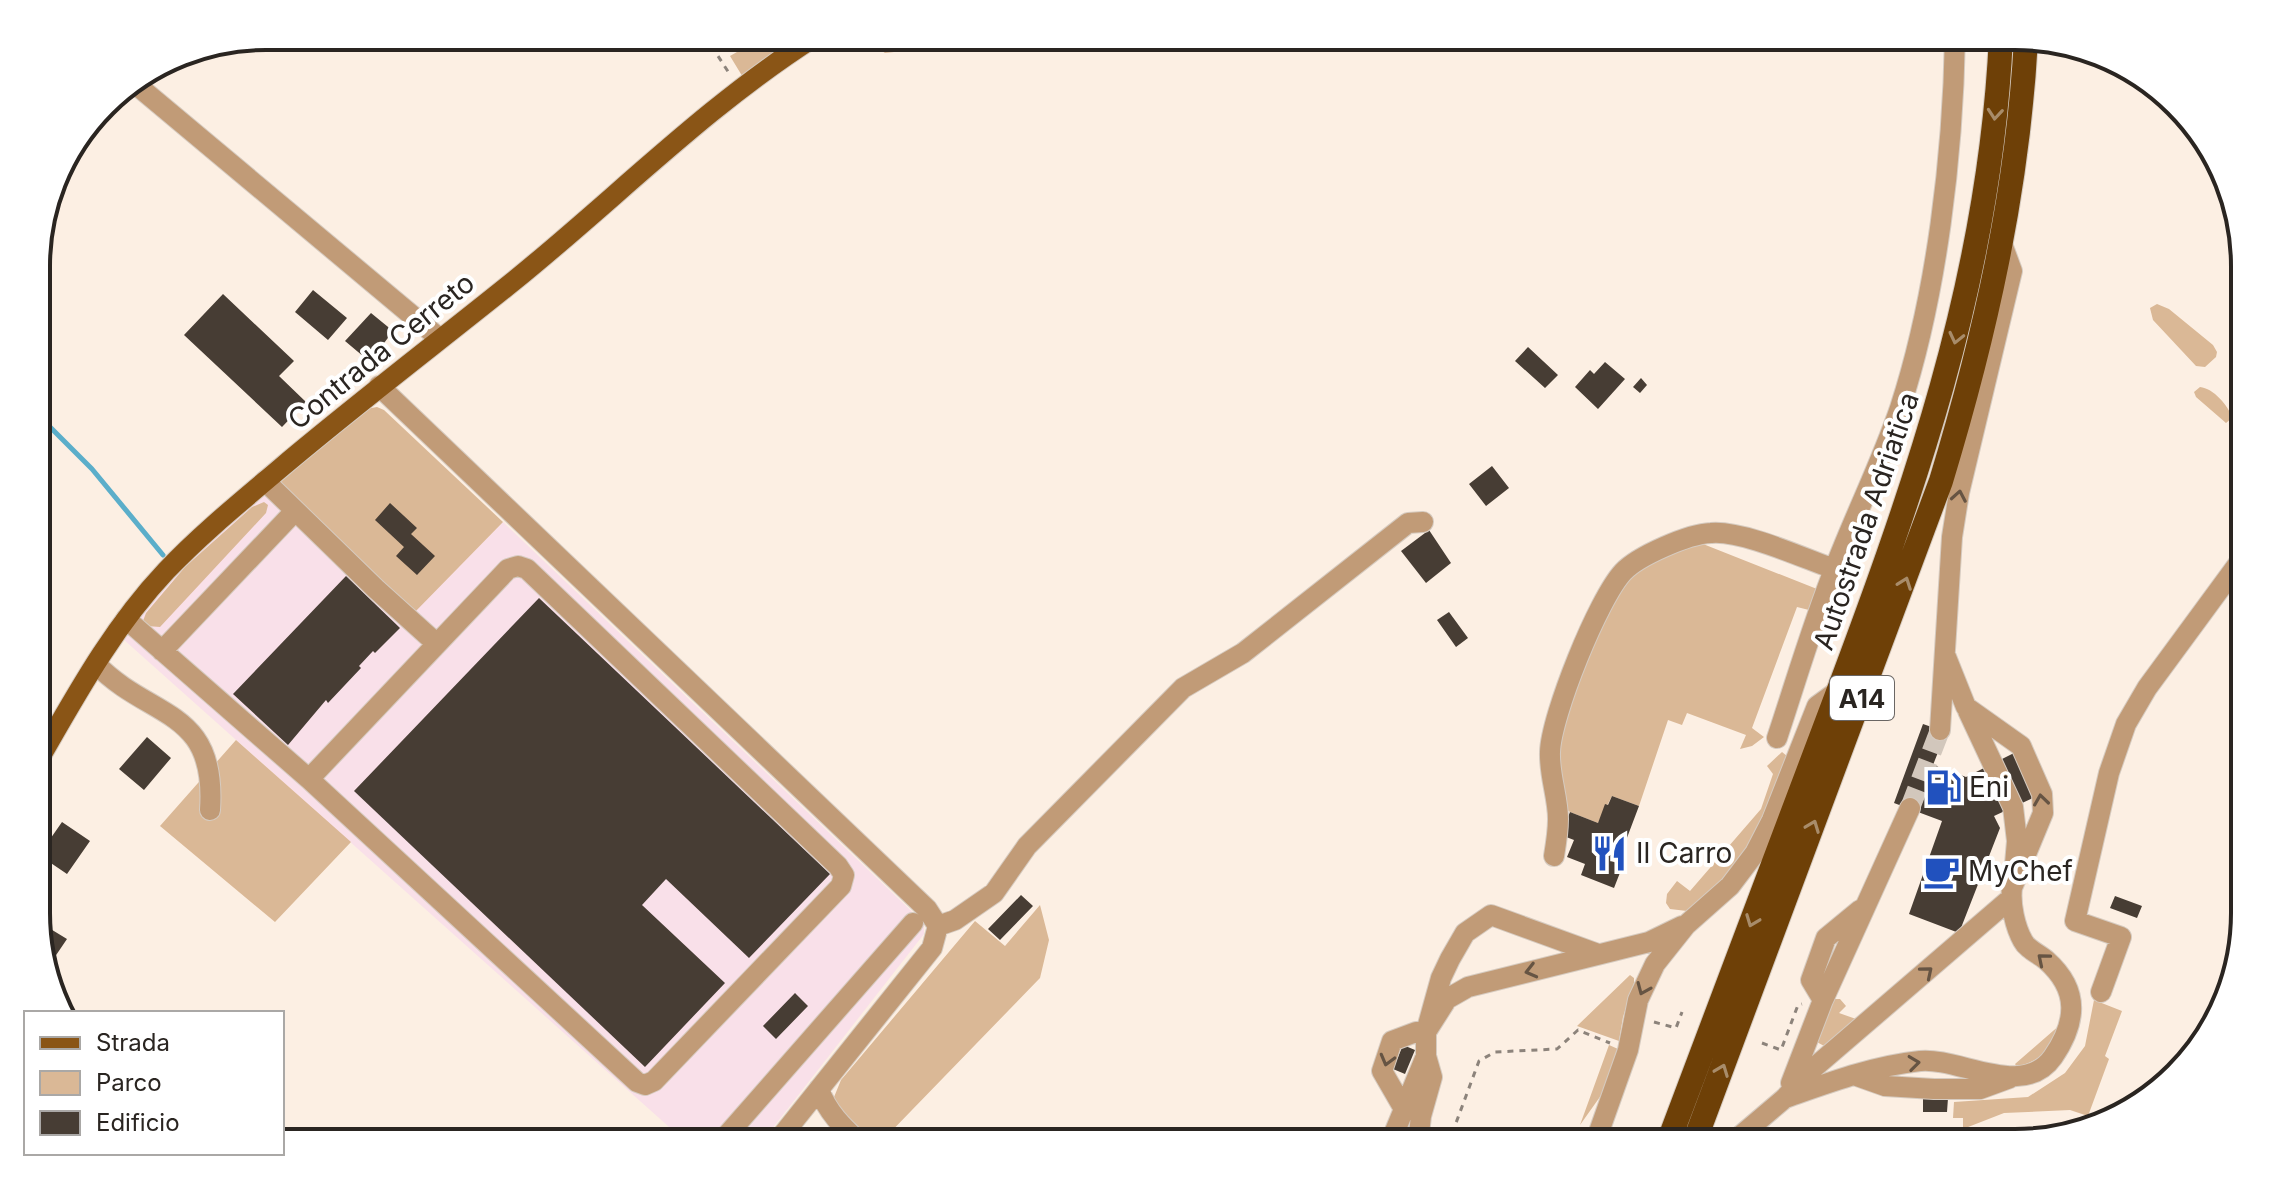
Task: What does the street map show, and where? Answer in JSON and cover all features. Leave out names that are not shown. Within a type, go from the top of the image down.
[{"type":"highway","name":"Autostrada Adriatica","points":[[1673,1129],[1910,495],[1950,364],[1986,189],[2000,50]]},
{"type":"highway","name":"Autostrada Adriatica","points":[[1699,1129],[1933,505],[1967,394],[2002,244],[2019,135],[2025,50]]},
{"type":"main road","name":"Contrada Cerreto","points":[[50,741],[126,619],[165,572],[208,530],[379,386],[515,280],[769,66],[794,50]]},
{"type":"street","points":[[1777,738],[1834,569],[1899,410],[1915,355],[1938,234],[1949,138],[1954,50]]},
{"type":"street","points":[[142,89],[439,338]]},
{"type":"street","points":[[1940,730],[1952,537],[1959,493],[2012,271],[2002,244]]},
{"type":"street","points":[[379,386],[927,909],[938,926],[932,948],[787,1129]]},
{"type":"street","points":[[265,481],[437,644]]},
{"type":"street","points":[[162,651],[295,511]]},
{"type":"street","points":[[938,926],[955,920],[994,893],[1027,846],[1183,688],[1243,653],[1408,523],[1423,522]]},
{"type":"street","points":[[1554,856],[1558,819],[1550,752],[1553,728],[1592,626],[1625,570],[1687,538],[1712,533],[1735,535],[1834,569]]},
{"type":"street","points":[[126,619],[309,779],[637,1082],[645,1085],[654,1081],[841,886],[844,875],[527,569],[518,566],[508,569],[309,779]]},
{"type":"street","points":[[2101,992],[2121,937],[2075,921],[2109,773],[2126,724],[2147,688],[2231,574]]},
{"type":"street","points":[[1785,1098],[1854,1075],[1926,1061],[2016,1076],[2036,1071],[2050,1061],[2065,1038],[2072,1013],[2071,1000],[2059,973],[2023,943],[2011,894],[2017,841],[2013,807],[1946,657]]},
{"type":"street","points":[[96,664],[121,688],[185,725],[196,738],[211,789],[210,810]]},
{"type":"street","points":[[1600,1129],[1628,1050],[1638,1000],[1655,964],[1686,925],[1730,886],[1755,853],[1772,820],[1817,706],[1839,690]]},
{"type":"street","points":[[1748,1129],[2011,894],[2043,813],[2042,794],[2021,746],[1966,707]]},
{"type":"street","points":[[1785,1098],[1823,1000],[1910,808]]},
{"type":"street","points":[[1420,1129],[1432,1077],[1426,1056],[1426,1032],[1441,978],[1465,933],[1491,915],[1598,954]]},
{"type":"street","points":[[732,1129],[913,923]]},
{"type":"street","points":[[1426,1032],[1447,999],[1468,987],[1649,942],[1686,925]]},
{"type":"street","points":[[1404,1109],[1382,1071],[1392,1041],[1416,1032],[1426,1032]]},
{"type":"street","points":[[811,1039],[839,1064]]},
{"type":"street","points":[[1396,1129],[1426,1056]]},
{"type":"street","points":[[819,1089],[823,1101],[845,1129]]},
{"type":"path","points":[[714,50],[740,90]]},
{"type":"path","points":[[1665,1024],[1676,1028],[1682,1012]]},
{"type":"path","points":[[1454,1129],[1479,1061],[1487,1055],[1557,1049],[1578,1030],[1628,1050]]},
{"type":"path","points":[[1762,1043],[1778,1049]]},
{"type":"shaded area","points":[[280,482],[413,613],[503,522],[924,923],[924,934],[772,1129],[671,1129],[123,639],[193,554]]},
{"type":"green space","points":[[740,50],[781,50],[744,79],[730,56]]},
{"type":"green space","points":[[2157,304],[2169,309],[2213,345],[2216,357],[2205,367],[2196,366],[2153,320],[2150,308]]},
{"type":"green space","points":[[2200,387],[2205,388],[2220,398],[2228,408],[2231,419],[2226,423],[2194,392]]},
{"type":"green space","points":[[377,407],[384,410],[503,522],[413,614],[280,482],[366,409]]},
{"type":"green space","points":[[264,502],[268,505],[266,513],[160,627],[147,626],[143,621],[146,613],[185,567],[252,507]]},
{"type":"green space","points":[[1698,542],[1817,589],[1809,610],[1797,607],[1752,728],[1764,737],[1752,746],[1740,749],[1746,735],[1687,713],[1682,725],[1668,720],[1639,806],[1612,796],[1598,823],[1570,812],[1561,805],[1554,745],[1594,634],[1616,589],[1638,567]]},
{"type":"green space","points":[[236,740],[351,842],[275,922],[160,826]]},
{"type":"green space","points":[[1782,752],[1792,760],[1743,856],[1730,873],[1687,911],[1670,909],[1666,903],[1667,894],[1677,881],[1690,891],[1761,809],[1773,774],[1767,766]]},
{"type":"green space","points":[[1040,905],[1049,940],[1040,978],[894,1129],[856,1129],[832,1102],[841,1080],[975,921],[1005,946]]},
{"type":"green space","points":[[1630,975],[1634,983],[1619,1041],[1577,1026]]},
{"type":"green space","points":[[1834,999],[1840,999],[1846,1006],[1839,1013],[1856,1019],[1826,1047],[1815,1041]]},
{"type":"green space","points":[[2094,1000],[2122,1011],[2105,1056],[2109,1059],[2088,1116],[2070,1110],[2004,1113],[1963,1129],[1963,1118],[1953,1118],[1954,1102],[2028,1097],[2065,1073],[2085,1046]]},
{"type":"green space","points":[[2061,1024],[2045,1052],[2017,1067],[2015,1064]]},
{"type":"green space","points":[[1609,1045],[1618,1049],[1602,1094],[1580,1125]]},
{"type":"building","points":[[313,290],[347,318],[328,340],[295,312]]},
{"type":"building","points":[[223,294],[294,361],[279,376],[306,402],[282,427],[184,335]]},
{"type":"building","points":[[371,313],[393,331],[370,362],[345,341]]},
{"type":"building","points":[[1528,347],[1558,375],[1545,388],[1515,361]]},
{"type":"building","points":[[1605,362],[1625,379],[1598,409],[1575,387],[1590,370],[1594,374]]},
{"type":"building","points":[[1641,378],[1647,385],[1640,393],[1633,387]]},
{"type":"building","points":[[1492,466],[1509,488],[1486,506],[1469,484]]},
{"type":"building","points":[[390,503],[417,528],[411,534],[435,556],[417,575],[396,556],[404,547],[375,520]]},
{"type":"building","points":[[1429,530],[1451,563],[1426,583],[1401,551]]},
{"type":"building","points":[[346,576],[400,628],[375,653],[373,651],[328,703],[326,700],[288,745],[233,694]]},
{"type":"building","points":[[539,598],[830,874],[749,958],[666,879],[642,905],[725,983],[645,1067],[354,791]]},
{"type":"building","points":[[1449,612],[1468,638],[1456,647],[1437,620]]},
{"type":"building","points":[[1923,724],[1946,732],[1933,765],[1966,777],[2016,752],[2037,796],[1994,816],[2000,828],[1959,933],[1909,914],[1942,821],[1894,803]]},
{"type":"building","points":[[147,737],[171,758],[144,790],[119,769]]},
{"type":"building","points":[[1612,796],[1639,806],[1622,851],[1615,849],[1611,861],[1623,865],[1614,888],[1581,875],[1585,864],[1567,857],[1574,840],[1561,835],[1570,812],[1598,823],[1605,804],[1608,805]]},
{"type":"building","points":[[62,822],[90,841],[67,874],[50,862],[50,839]]},
{"type":"building","points":[[1021,895],[1033,906],[1000,940],[988,929]]},
{"type":"building","points":[[2115,896],[2142,906],[2137,918],[2110,908]]},
{"type":"building","points":[[51,929],[67,939],[55,957]]},
{"type":"building","points":[[795,993],[808,1006],[776,1039],[763,1026]]},
{"type":"building","points":[[1403,1045],[1415,1050],[1405,1074],[1393,1069]]},
{"type":"building","points":[[1923,1097],[1948,1098],[1947,1112],[1923,1112]]},
{"type":"waterway","points":[[50,427],[92,469],[163,555]]},
{"type":"tunnel","points":[[1910,808],[1940,730]]},
{"type":"place","name":"Eni","points":[[1943,787]]},
{"type":"place","name":"Il Carro","points":[[1610,853]]},
{"type":"place","name":"MyChef","points":[[1942,871]]}]
